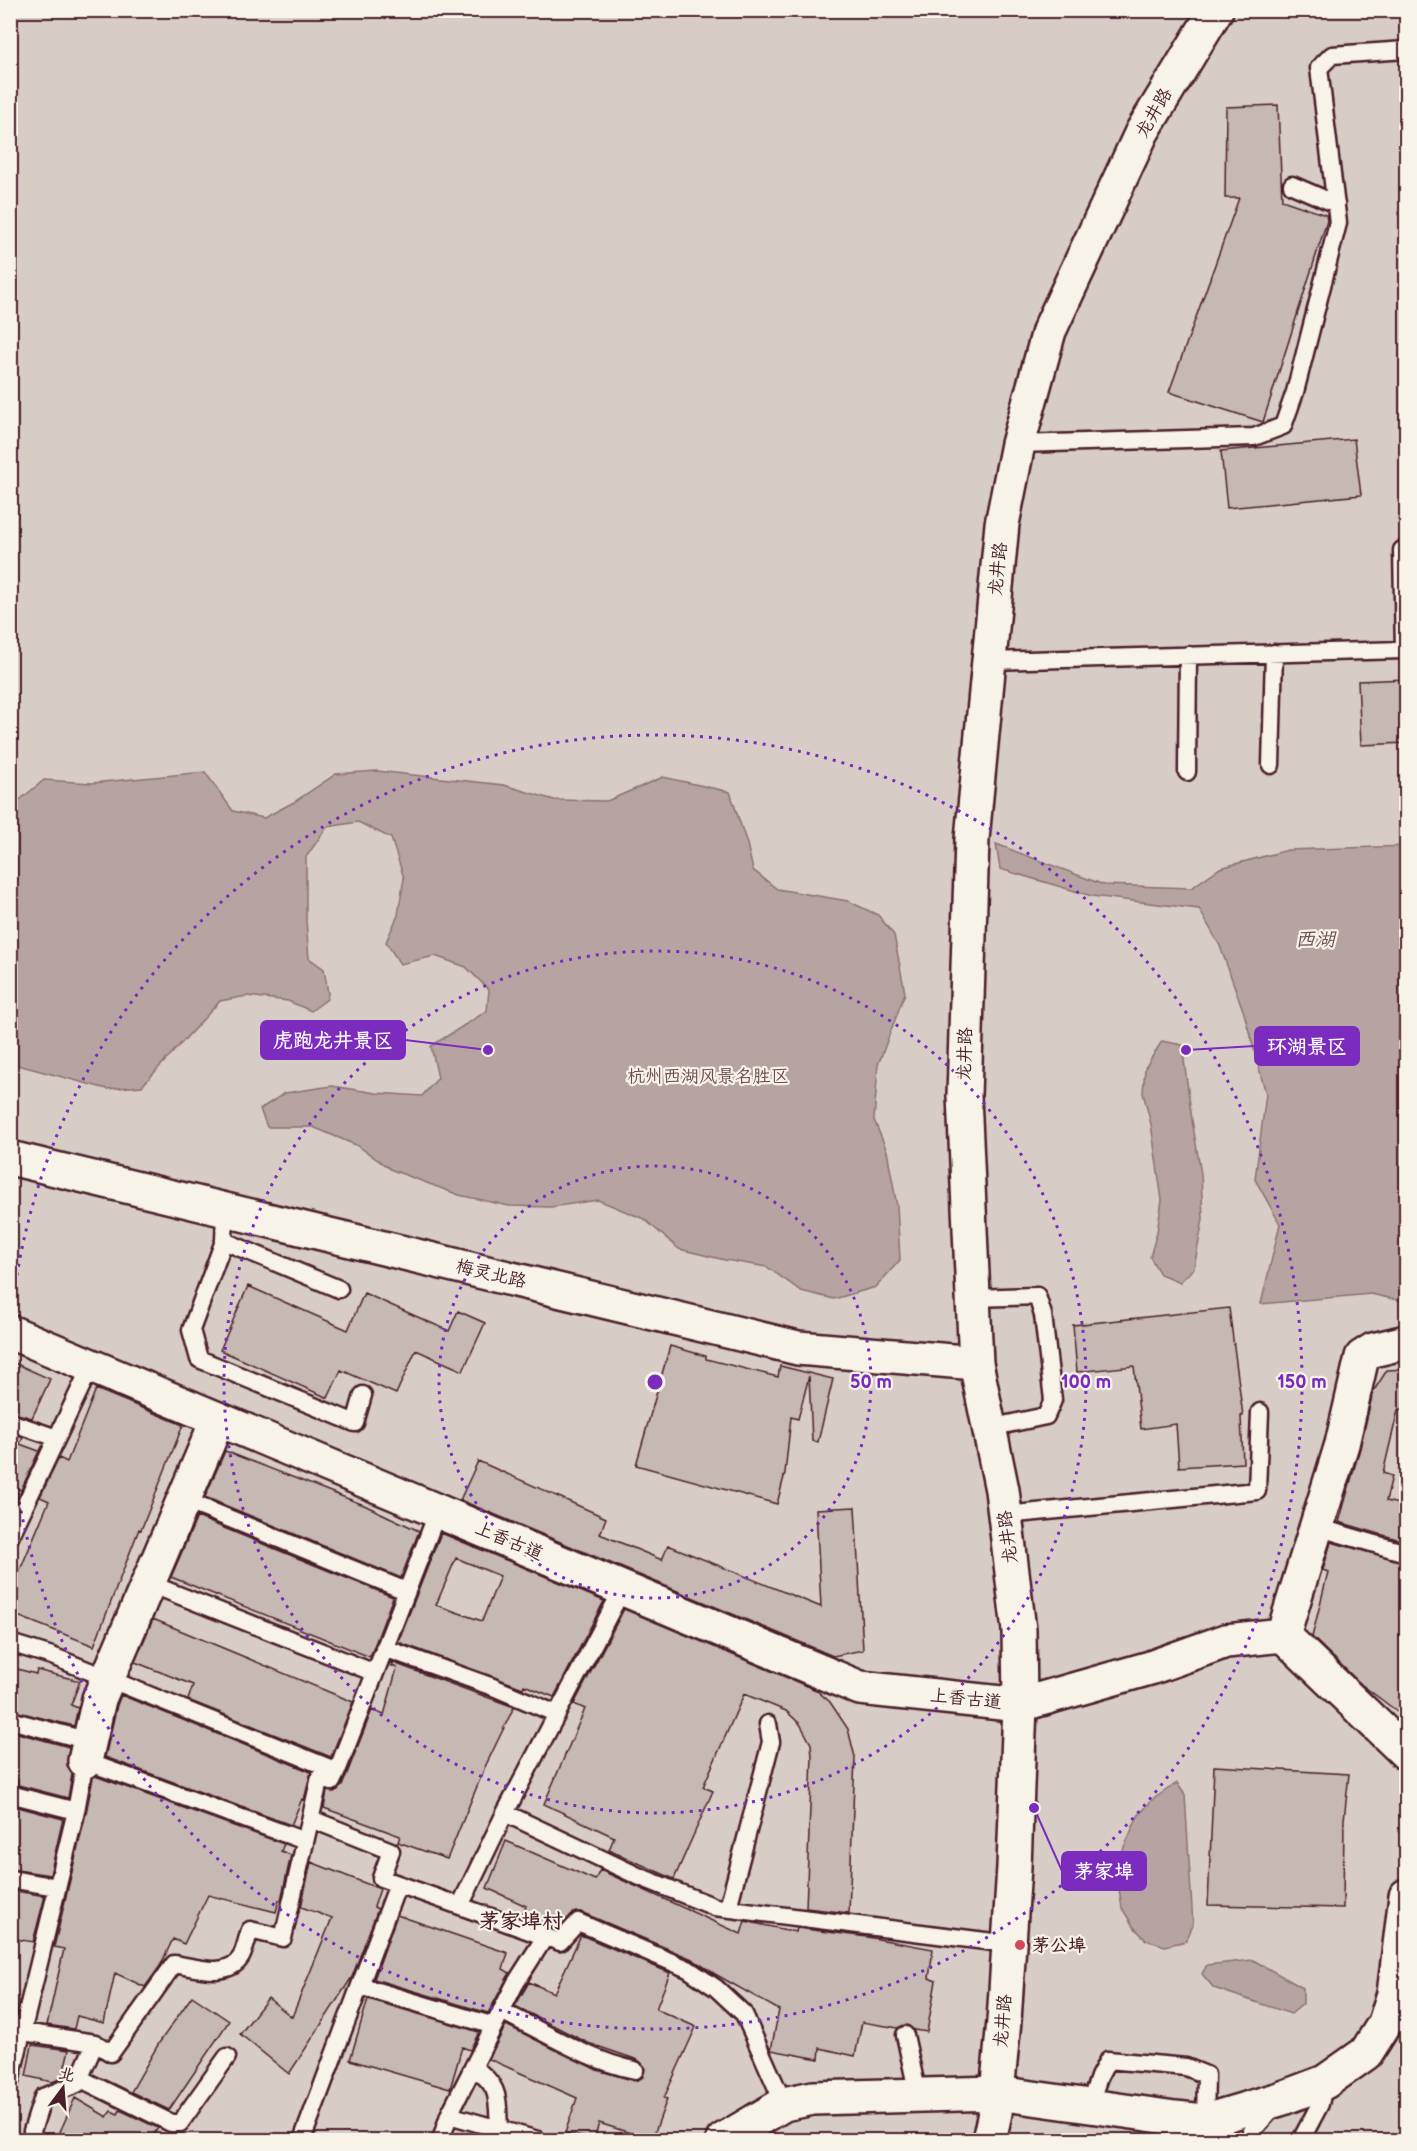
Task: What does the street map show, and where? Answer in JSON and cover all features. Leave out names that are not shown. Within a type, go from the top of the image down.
[{"type":"street","name":"龙井路","points":[[989,2140],[997,2093],[1014,1867],[1020,1705],[1019,1630],[1002,1490],[976,1363],[964,1096],[972,839],[1002,524],[1018,444],[1049,331],[1142,132],[1216,10]]},
{"type":"street","name":"梅灵北路","points":[[10,1158],[224,1226],[798,1348],[976,1363]]},
{"type":"street","name":"上香古道","points":[[10,1332],[860,1688],[1020,1705]]},
{"type":"street","points":[[1284,1635],[1342,1444],[1362,1357],[1373,1350],[1407,1342]]},
{"type":"street","points":[[87,1751],[99,1699],[218,1419]]},
{"type":"street","points":[[1020,1705],[1150,1668],[1226,1641],[1284,1635],[1407,1753]]},
{"type":"street","points":[[723,2140],[784,2104],[813,2098],[997,2093],[1206,2121],[1280,2099],[1325,2082],[1366,2053],[1385,2023],[1394,1994],[1407,1896]]},
{"type":"lane","points":[[1018,444],[1254,437],[1283,426],[1295,392],[1338,223],[1319,68],[1332,55],[1407,50]]},
{"type":"lane","points":[[1292,185],[1336,204]]},
{"type":"lane","points":[[989,661],[1405,651],[1402,550]]},
{"type":"lane","points":[[1271,765],[1274,653]]},
{"type":"lane","points":[[1187,772],[1188,655]]},
{"type":"lane","points":[[339,1289],[224,1226],[191,1330],[199,1359],[355,1423],[363,1395]]},
{"type":"lane","points":[[973,1298],[1037,1296],[1043,1315],[1053,1400],[1046,1416],[989,1428]]},
{"type":"lane","points":[[10,1536],[18,1500],[57,1438],[91,1366]]},
{"type":"lane","points":[[1005,1515],[1257,1491],[1260,1413]]},
{"type":"lane","points":[[10,1422],[57,1438]]},
{"type":"lane","points":[[184,1500],[406,1591]]},
{"type":"lane","points":[[16,2031],[95,2043],[111,2053],[174,1964],[210,1970],[227,1969],[240,1958],[250,1930],[283,1938],[320,1777],[332,1782],[337,1771],[438,1511]]},
{"type":"lane","points":[[1317,1527],[1407,1553]]},
{"type":"lane","points":[[148,1583],[375,1673]]},
{"type":"lane","points":[[460,1906],[505,1812],[623,1588]]},
{"type":"lane","points":[[10,1643],[52,1656],[337,1771]]},
{"type":"lane","points":[[384,1648],[493,1687],[557,1714]]},
{"type":"lane","points":[[10,1720],[305,1841]]},
{"type":"lane","points":[[728,1908],[771,1742],[768,1724]]},
{"type":"lane","points":[[10,2082],[16,2031],[57,1887],[76,1811],[87,1751]]},
{"type":"lane","points":[[10,1794],[76,1811]]},
{"type":"lane","points":[[505,1812],[638,1876],[715,1906],[1009,1944]]},
{"type":"lane","points":[[311,1819],[391,1851],[381,1878],[560,1942],[578,1922],[688,1969],[716,1988],[744,2014],[784,2104]]},
{"type":"lane","points":[[10,1879],[57,1887]]},
{"type":"lane","points":[[302,2140],[398,1884]]},
{"type":"lane","points":[[441,2140],[449,2115],[515,1984],[545,1937]]},
{"type":"lane","points":[[360,1986],[498,2018],[619,2067],[635,2070]]},
{"type":"lane","points":[[905,2035],[918,2095]]},
{"type":"lane","points":[[32,2140],[32,2131],[42,2097],[77,2084],[95,2043]]},
{"type":"lane","points":[[79,2078],[171,2123],[180,2123],[227,2057]]},
{"type":"lane","points":[[1089,2106],[1099,2077],[1108,2060],[1186,2067],[1206,2075],[1206,2121]]},
{"type":"lane","points":[[473,2067],[487,2077],[494,2086],[499,2129]]},
{"type":"lane","points":[[1301,2140],[1320,2104],[1325,2082]]},
{"type":"lane","points":[[1249,2140],[1252,2132],[1280,2099]]},
{"type":"lane","points":[[449,2115],[538,2140]]},
{"type":"green space","name":"杭州西湖风景名胜区","points":[[11,11],[1406,11],[1406,2140],[11,2140]]},
{"type":"water","points":[[377,771],[504,785],[554,800],[607,801],[663,777],[730,792],[753,870],[777,889],[848,901],[878,915],[894,935],[905,993],[878,1065],[874,1120],[887,1151],[897,1206],[900,1260],[876,1287],[834,1299],[801,1291],[767,1267],[679,1249],[644,1219],[598,1200],[551,1207],[509,1206],[459,1195],[392,1170],[358,1146],[313,1127],[267,1127],[260,1109],[285,1093],[332,1086],[376,1093],[422,1096],[438,1078],[431,1046],[487,1011],[489,990],[466,967],[435,956],[400,964],[386,942],[398,915],[404,878],[391,838],[358,822],[327,827],[306,857],[306,920],[309,958],[324,969],[328,993],[327,999],[311,1011],[288,1001],[247,996],[220,1001],[142,1086],[107,1089],[11,1064],[11,807],[44,780],[92,783],[205,772],[233,811],[264,818],[294,802],[336,774]]},
{"type":"water","name":"西湖","points":[[996,844],[1104,885],[1191,888],[1220,868],[1288,850],[1406,846],[1406,1302],[1371,1294],[1261,1304],[1280,1224],[1255,1179],[1266,1094],[1244,1013],[1220,946],[1199,909],[1092,896],[1000,869]]},
{"type":"water","points":[[1162,1041],[1182,1045],[1201,1174],[1203,1219],[1194,1268],[1180,1282],[1160,1274],[1150,1257],[1162,1200],[1151,1124],[1143,1093],[1145,1068]]},
{"type":"water","points":[[1177,1783],[1185,1795],[1193,1925],[1186,1941],[1165,1946],[1146,1940],[1133,1926],[1122,1908],[1117,1875],[1124,1847],[1138,1816],[1152,1800]]},
{"type":"water","points":[[1253,1960],[1303,1988],[1303,2004],[1291,2014],[1214,1988],[1202,1974],[1207,1965]]},
{"type":"building","points":[[1278,105],[1282,200],[1326,215],[1327,221],[1263,422],[1169,392],[1239,198],[1225,198],[1226,107]]},
{"type":"building","points":[[1354,439],[1361,495],[1227,508],[1221,451]]},
{"type":"building","points":[[1407,679],[1407,743],[1361,745],[1358,681]]},
{"type":"building","points":[[248,1286],[348,1330],[364,1293],[449,1331],[458,1311],[485,1323],[463,1371],[416,1350],[396,1394],[341,1370],[328,1398],[220,1350]]},
{"type":"building","points":[[1229,1308],[1243,1416],[1241,1416],[1243,1463],[1179,1467],[1176,1424],[1141,1429],[1134,1366],[1077,1372],[1073,1325]]},
{"type":"building","points":[[670,1346],[706,1356],[706,1359],[778,1377],[780,1366],[833,1379],[818,1442],[812,1441],[809,1376],[798,1419],[791,1417],[785,1473],[777,1504],[636,1465]]},
{"type":"building","points":[[10,1361],[50,1379],[32,1418],[10,1412]]},
{"type":"building","points":[[1407,1369],[1407,1407],[1398,1410],[1383,1473],[1392,1476],[1386,1501],[1407,1506],[1407,1542],[1339,1522],[1373,1392],[1387,1370]]},
{"type":"building","points":[[96,1389],[183,1425],[141,1530],[139,1529],[94,1646],[10,1613],[10,1594],[49,1501],[40,1497],[59,1458],[67,1462]]},
{"type":"building","points":[[10,1433],[23,1438],[20,1444],[39,1451],[21,1490],[10,1486]]},
{"type":"building","points":[[225,1451],[364,1505],[419,1531],[401,1578],[205,1497]]},
{"type":"building","points":[[478,1461],[606,1518],[600,1534],[662,1560],[668,1545],[821,1607],[816,1509],[855,1507],[863,1650],[833,1656],[460,1500]]},
{"type":"building","points":[[197,1517],[393,1597],[370,1657],[171,1577]]},
{"type":"building","points":[[441,1533],[604,1601],[554,1697],[524,1685],[523,1688],[398,1642]],"holes":[[[456,1558],[500,1576],[482,1621],[436,1605]]]},
{"type":"building","points":[[1331,1542],[1407,1563],[1407,1699],[1398,1712],[1362,1685],[1312,1637],[1328,1572],[1323,1570]]},
{"type":"building","points":[[624,1609],[816,1690],[830,1702],[848,1729],[855,1757],[849,1913],[806,1908],[811,1744],[800,1724],[786,1711],[744,1694],[703,1787],[713,1791],[674,1879],[609,1850],[614,1837],[544,1804],[585,1709],[574,1704]]},
{"type":"building","points":[[153,1619],[353,1702],[331,1757],[188,1700],[193,1685],[135,1662]]},
{"type":"building","points":[[391,1662],[514,1707],[485,1767],[447,1859],[398,1842],[400,1836],[324,1808],[327,1791],[334,1792],[342,1786],[372,1710],[384,1715],[397,1668],[390,1665]]},
{"type":"building","points":[[10,1667],[36,1674],[37,1670],[80,1681],[71,1705],[78,1708],[74,1726],[10,1710]]},
{"type":"building","points":[[121,1695],[311,1772],[304,1800],[302,1799],[291,1825],[105,1757]]},
{"type":"building","points":[[10,1731],[69,1747],[67,1766],[72,1774],[68,1798],[18,1785],[18,1780],[10,1779]]},
{"type":"building","points":[[1214,1766],[1349,1774],[1344,1820],[1343,1908],[1208,1905]]},
{"type":"building","points":[[95,1776],[284,1844],[281,1851],[291,1855],[276,1912],[208,1895],[184,1944],[173,1939],[160,1966],[145,1987],[115,1973],[104,2023],[77,2016],[74,2029],[47,2025],[64,1949],[54,1947]]},
{"type":"building","points":[[14,1806],[63,1819],[50,1875],[10,1869],[10,1822]]},
{"type":"building","points":[[506,1841],[595,1880],[600,1870],[741,1934],[745,1921],[796,1932],[797,1928],[933,1949],[929,1978],[936,1981],[927,2032],[914,2030],[908,2025],[898,2028],[862,2022],[855,2056],[820,2048],[819,2059],[771,2050],[779,2010],[692,1959],[581,1912],[571,1915],[558,1929],[522,1917],[526,1906],[487,1888]]},
{"type":"building","points":[[311,1862],[380,1889],[374,1907],[378,1909],[352,1977],[289,2074],[240,2034],[268,1998],[292,2017],[332,1918],[301,1907]]},
{"type":"building","points":[[10,1890],[45,1896],[33,1942],[10,1938]]},
{"type":"building","points":[[397,1915],[508,1953],[503,1969],[510,1973],[488,2013],[374,1979]]},
{"type":"building","points":[[581,1935],[670,1973],[656,2009],[696,2027],[664,2098],[667,2099],[652,2140],[599,2123],[594,2140],[565,2133],[577,2098],[489,2059],[506,2025],[597,2070],[632,2080],[643,2077],[645,2067],[638,2060],[588,2043],[515,2006],[529,1982],[554,1993]]},
{"type":"building","points":[[192,1996],[229,2021],[169,2110],[131,2092],[159,2043]]},
{"type":"building","points":[[368,1999],[479,2032],[470,2050],[462,2047],[450,2089],[350,2060]]},
{"type":"building","points":[[32,2045],[69,2050],[62,2078],[52,2082],[26,2076]]},
{"type":"building","points":[[75,2098],[107,2117],[111,2111],[118,2114],[120,2110],[158,2128],[150,2140],[74,2140],[59,2134]]},
{"type":"place","name":"虎跑龙井景区","points":[[488,1050]]},
{"type":"place","name":"环湖景区","points":[[1186,1050]]},
{"type":"place","name":"茅家埠","points":[[1034,1808]]},
{"type":"place","name":"茅公埠","points":[[1020,1945]]},
{"type":"district","name":"茅家埠村","points":[[521,1921]]}]
